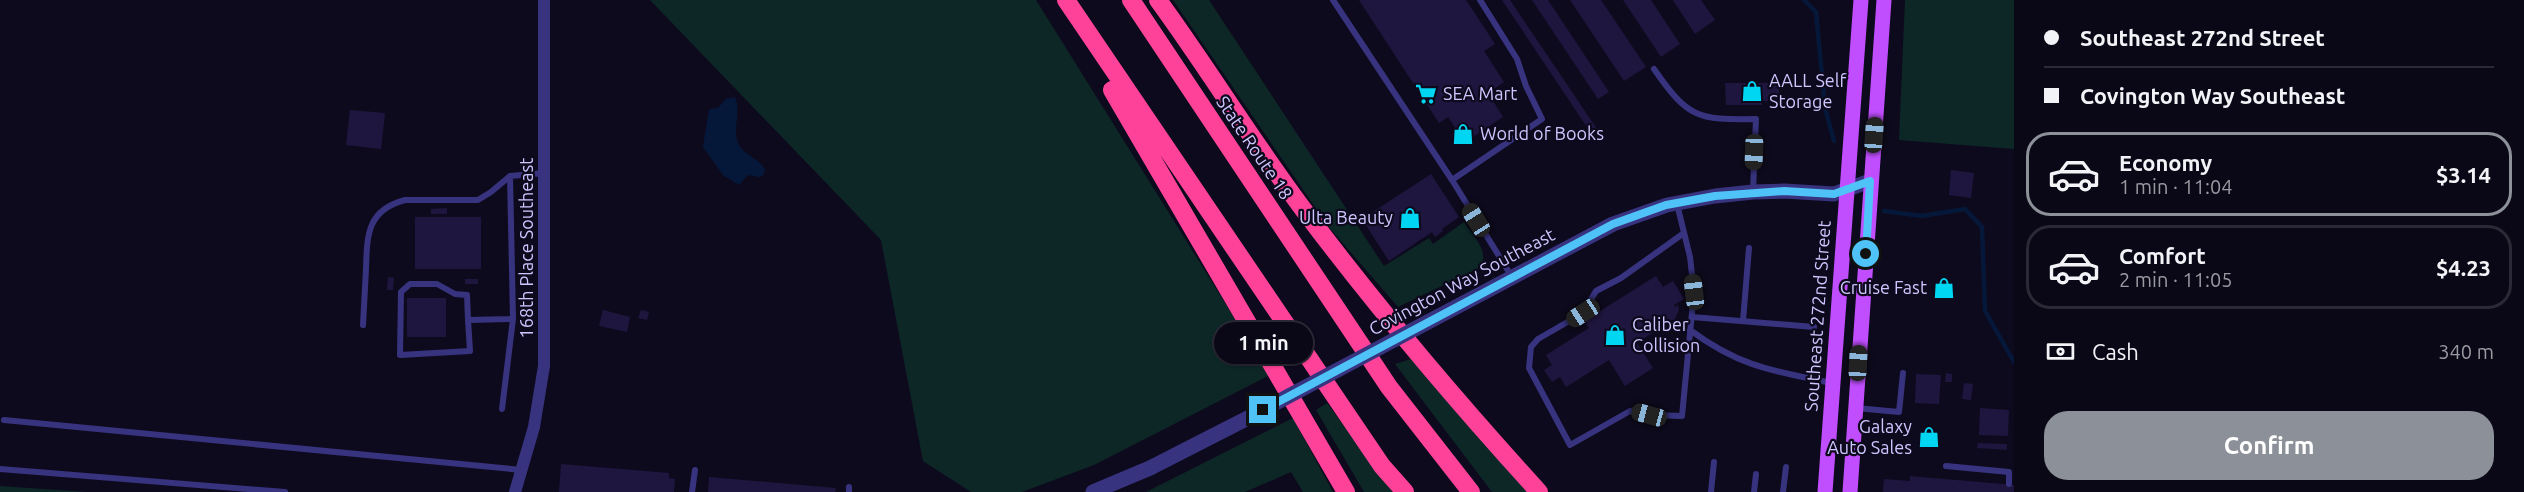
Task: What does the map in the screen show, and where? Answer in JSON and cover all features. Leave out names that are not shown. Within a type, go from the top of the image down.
[{"type":"highway","points":[[1060,0],[1346,492]]},
{"type":"highway","points":[[1066,0],[1376,456],[1404,492]]},
{"type":"highway","name":"State Route 18","points":[[1131,0],[1389,387],[1471,492]]},
{"type":"highway","points":[[1158,0],[1305,211],[1390,319],[1485,433],[1539,492]]},
{"type":"main road","name":"Southeast 272nd Street","points":[[1825,492],[1861,0]]},
{"type":"main road","points":[[1850,492],[1884,0]]},
{"type":"street","name":"168th Place Southeast","points":[[515,492],[534,427],[544,366],[544,0]]},
{"type":"street","name":"Covington Way Southeast","points":[[1093,492],[1150,468],[1242,421],[1613,224],[1676,203],[1753,192],[1834,194],[1870,181]]},
{"type":"lane","points":[[1333,0],[1452,180],[1512,277]]},
{"type":"lane","points":[[1452,180],[1542,119],[1526,86],[1517,59],[1480,0]]},
{"type":"lane","points":[[1654,69],[1674,97],[1687,108],[1715,120],[1756,119],[1753,192]]},
{"type":"lane","points":[[363,325],[367,239],[372,224],[381,212],[405,200],[478,200],[510,176],[545,173]]},
{"type":"lane","points":[[502,408],[513,319],[510,176]]},
{"type":"lane","points":[[1676,203],[1684,233],[1694,292],[1682,416],[1649,415],[1630,411],[1570,445],[1529,368],[1529,353],[1538,339],[1583,313],[1596,291],[1621,278],[1684,233]]},
{"type":"lane","points":[[1743,321],[1749,248]]},
{"type":"lane","points":[[410,284],[437,284],[454,294],[467,295],[468,320],[470,351],[400,355],[401,292],[410,284]]},
{"type":"lane","points":[[1692,317],[1814,327]]},
{"type":"lane","points":[[468,320],[513,319]]},
{"type":"lane","points":[[1690,330],[1710,345],[1743,362],[1773,372],[1833,383]]},
{"type":"lane","points":[[1855,408],[1899,412],[1903,373]]},
{"type":"lane","points":[[4,420],[523,470]]},
{"type":"lane","points":[[1711,492],[1714,462]]},
{"type":"lane","points":[[1946,466],[2009,472],[2009,484]]},
{"type":"lane","points":[[1784,492],[1786,467]]},
{"type":"lane","points":[[0,469],[285,492]]},
{"type":"lane","points":[[692,492],[695,470]]},
{"type":"lane","points":[[1754,492],[1756,474]]},
{"type":"green space","points":[[650,0],[1036,0],[1270,375],[1094,465],[1022,492],[971,492],[923,461],[881,240]]},
{"type":"green space","points":[[1173,0],[1209,0],[1384,266],[1429,238],[1433,244],[1464,222],[1482,250],[1482,262],[1479,268],[1398,307],[1328,226]]},
{"type":"green space","points":[[1905,0],[2014,0],[2014,149],[1899,140]]},
{"type":"green space","points":[[1411,359],[1531,492],[1492,492],[1395,364]]},
{"type":"green space","points":[[1327,403],[1393,492],[1364,492],[1316,410]]},
{"type":"green space","points":[[1293,418],[1333,492],[1303,492],[1291,472],[1245,492],[1146,492]]},
{"type":"green space","points":[[0,486],[87,492],[0,492]]},
{"type":"water","points":[[735,97],[737,104],[736,133],[739,145],[765,169],[764,174],[760,177],[748,175],[739,185],[723,175],[703,147],[709,109],[718,108],[726,99]]},
{"type":"building","points":[[1359,0],[1466,0],[1495,44],[1484,51],[1504,82],[1488,93],[1503,117],[1465,142],[1448,117],[1439,123]]},
{"type":"building","points":[[1502,0],[1510,0],[1599,132],[1593,136]]},
{"type":"building","points":[[1532,0],[1548,0],[1609,92],[1598,99]]},
{"type":"building","points":[[1570,0],[1601,0],[1646,67],[1624,81]]},
{"type":"building","points":[[1623,0],[1651,0],[1680,44],[1661,57]]},
{"type":"building","points":[[1673,0],[1701,0],[1715,20],[1695,34]]},
{"type":"building","name":"AALL Self Storage","points":[[1725,83],[1779,83],[1779,101],[1762,101],[1762,105],[1726,105]]},
{"type":"building","points":[[350,110],[385,113],[381,149],[346,145]]},
{"type":"building","points":[[1951,170],[1974,173],[1971,198],[1949,195]]},
{"type":"building","name":"Ulta Beauty","points":[[1431,174],[1459,217],[1435,237],[1432,232],[1389,261],[1362,219]]},
{"type":"building","points":[[447,208],[447,214],[431,214],[431,209]]},
{"type":"building","points":[[415,217],[481,217],[481,269],[415,269]]},
{"type":"building","points":[[1656,276],[1663,287],[1673,281],[1684,299],[1674,305],[1675,307],[1678,305],[1679,310],[1674,321],[1672,320],[1637,343],[1653,368],[1625,386],[1609,360],[1566,387],[1560,377],[1552,382],[1544,370],[1552,365],[1546,355],[1589,328],[1584,321]]},
{"type":"building","points":[[388,277],[394,278],[393,290],[387,290]]},
{"type":"building","points":[[465,279],[478,279],[478,284],[465,284]]},
{"type":"building","points":[[407,298],[446,298],[446,337],[407,337]]},
{"type":"building","points":[[603,310],[630,317],[627,332],[599,326]]},
{"type":"building","points":[[641,310],[649,312],[647,320],[638,318]]},
{"type":"building","points":[[1946,373],[1952,374],[1952,382],[1945,382]]},
{"type":"building","points":[[1916,374],[1941,375],[1939,404],[1915,403]]},
{"type":"building","points":[[1964,383],[1973,384],[1971,400],[1962,399]]},
{"type":"building","points":[[1980,408],[2009,410],[2008,436],[1979,435]]},
{"type":"building","points":[[1924,431],[1933,431],[1932,438],[1923,438]]},
{"type":"building","points":[[1924,439],[1932,439],[1932,445],[1924,445]]},
{"type":"building","points":[[1978,443],[2007,444],[2007,450],[1977,448]]},
{"type":"building","points":[[561,464],[669,473],[669,478],[675,479],[674,492],[559,492]]},
{"type":"building","points":[[1910,476],[2014,485],[2014,492],[1883,492],[1884,479],[1910,481]]},
{"type":"building","points":[[709,477],[836,488],[835,492],[708,492]]},
{"type":"waterway","points":[[1804,0],[1816,12],[1825,108],[1834,141]]},
{"type":"waterway","points":[[1884,211],[1922,216],[1965,209],[1982,227],[1985,311],[2014,362]]},
{"type":"place","name":"AALL Self Storage","points":[[1752,91]]},
{"type":"place","name":"SEA Mart","points":[[1426,94]]},
{"type":"place","name":"World of Books","points":[[1463,134]]},
{"type":"place","name":"Ulta Beauty","points":[[1410,218]]},
{"type":"place","name":"Cruise Fast","points":[[1944,288]]},
{"type":"place","name":"Caliber Collision","points":[[1615,335]]},
{"type":"place","name":"Galaxy Auto Sales","points":[[1929,437]]},
{"type":"route","points":[[1263,410],[1613,224],[1666,205],[1753,192],[1834,194],[1870,181],[1866,254]]}]
